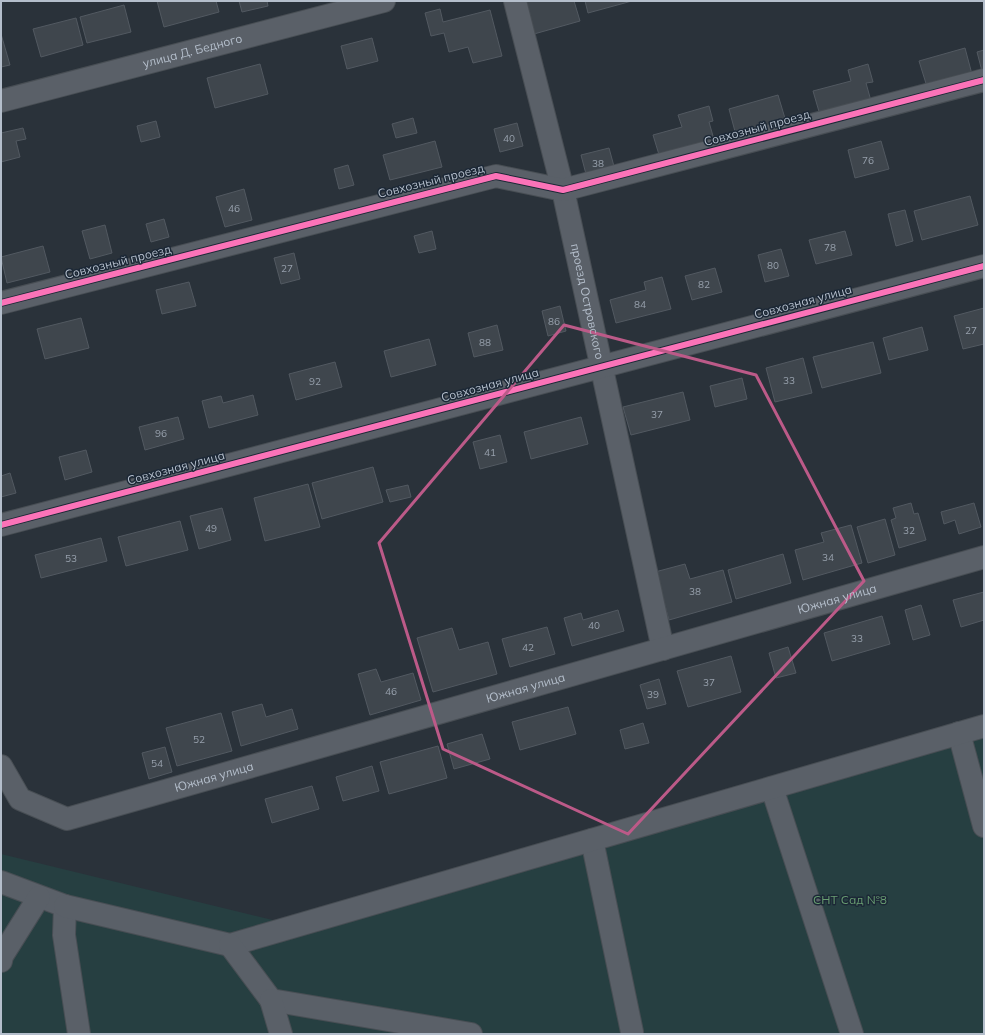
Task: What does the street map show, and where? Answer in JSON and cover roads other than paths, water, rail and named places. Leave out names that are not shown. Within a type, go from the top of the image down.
[{"type":"street","name":"улица Д. Бедного","points":[[1,101],[384,1]]},
{"type":"street","name":"проезд Островского","points":[[515,1],[562,190],[603,367],[663,649]]},
{"type":"street","name":"Совхозный проезд","points":[[1,303],[496,176],[562,190],[984,80]]},
{"type":"street","name":"Совхозная улица","points":[[1,525],[984,266]]},
{"type":"street","name":"Южная улица","points":[[1,766],[20,799],[67,819],[984,557]]},
{"type":"street","points":[[1,882],[65,906],[230,945],[984,726]]},
{"type":"street","points":[[959,733],[984,826]]},
{"type":"street","points":[[772,788],[852,1034]]},
{"type":"street","points":[[592,840],[632,1032]]},
{"type":"street","points":[[1,961],[2,956],[39,897]]},
{"type":"street","points":[[65,906],[64,935],[79,1034]]},
{"type":"street","points":[[230,945],[271,1000],[281,1034]]},
{"type":"street","points":[[271,1000],[471,1034]]},
{"type":"park label","name":"СНТ Сад №8","points":[[850,900]]}]
